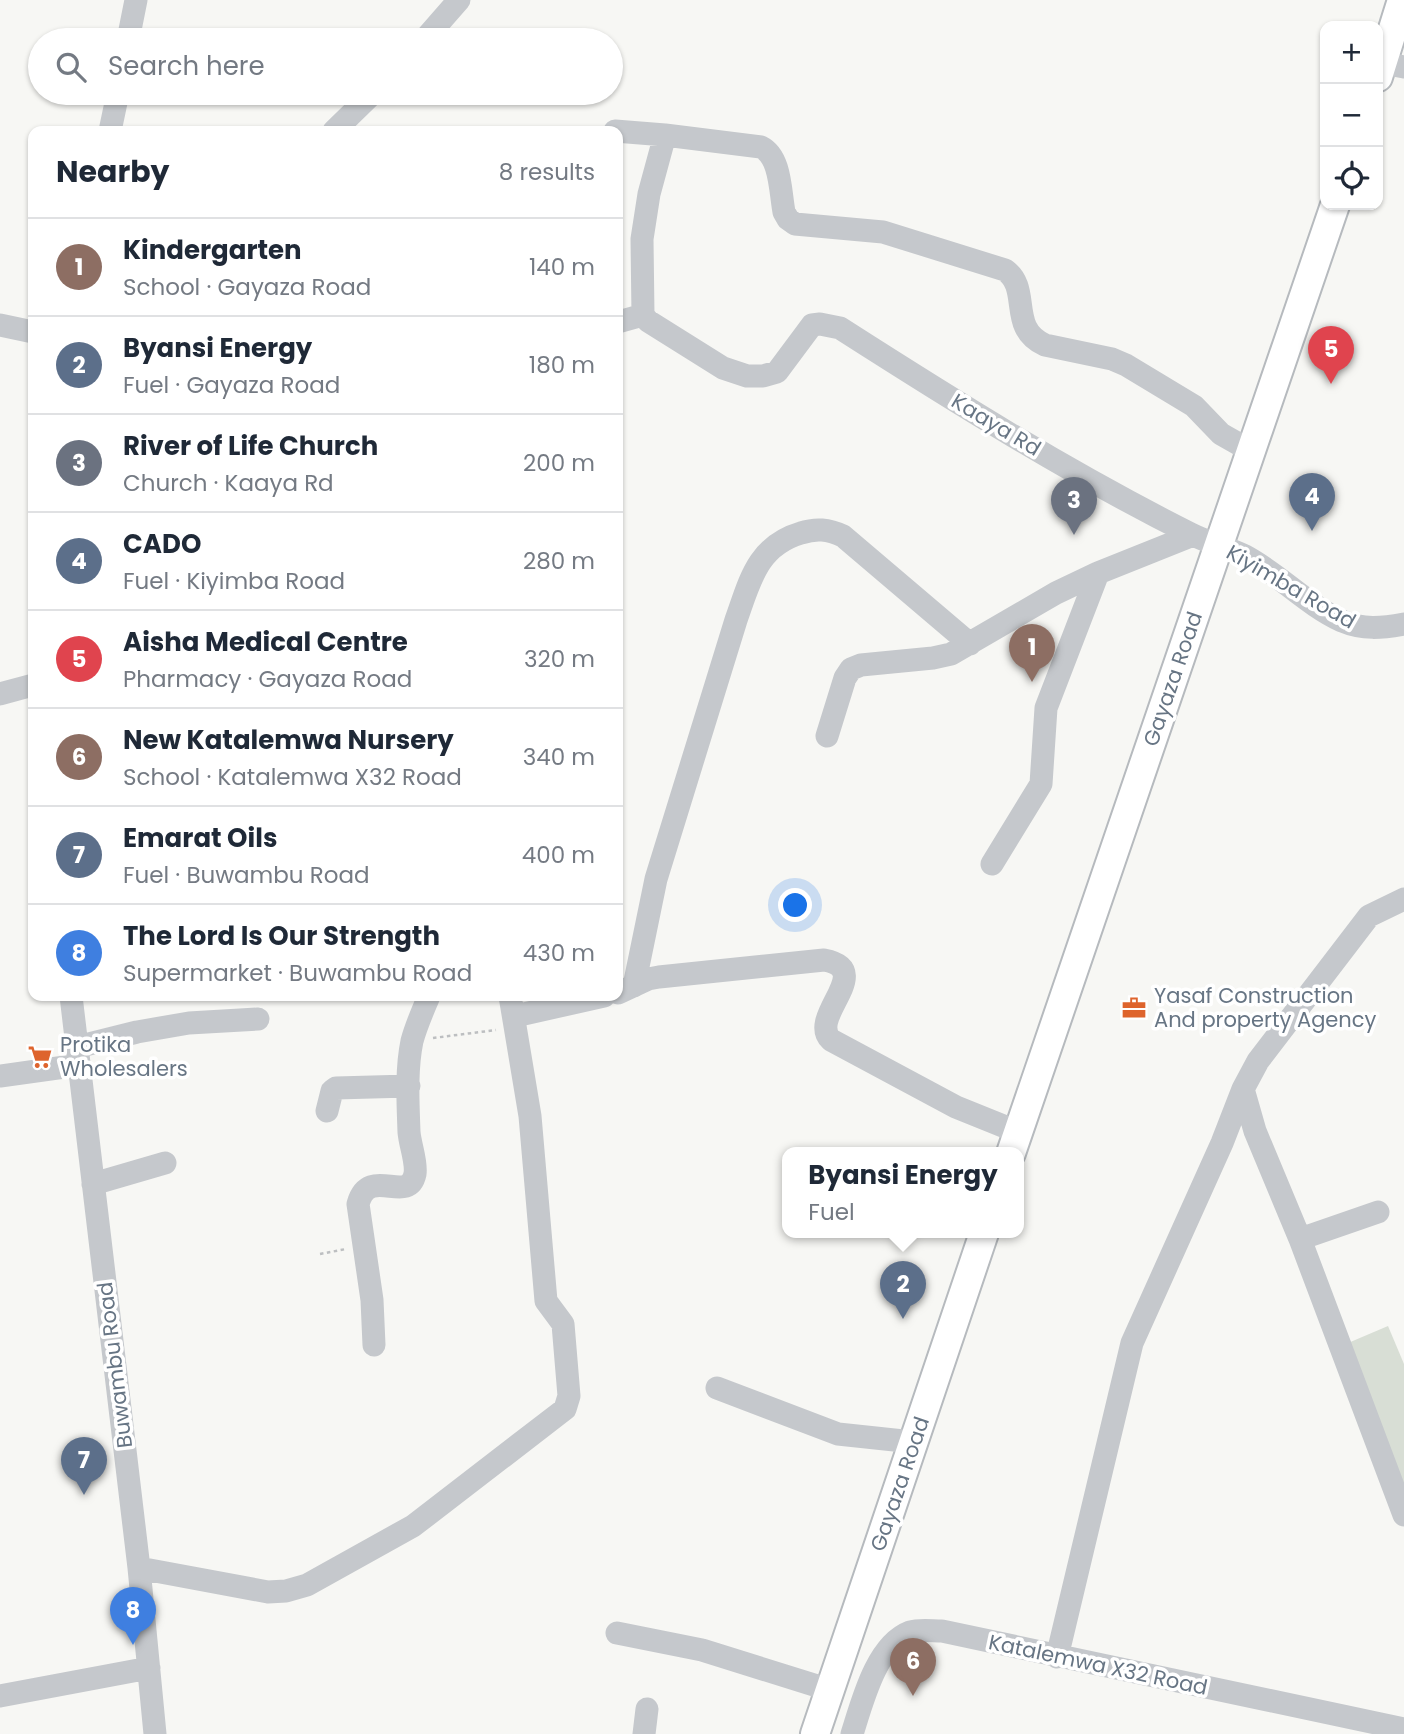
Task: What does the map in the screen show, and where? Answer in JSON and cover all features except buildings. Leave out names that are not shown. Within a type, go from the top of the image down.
[{"type":"main road","points":[[1388,69],[1402,0]]},
{"type":"main road","name":"Gayaza Road","points":[[1014,1142],[1333,210]]},
{"type":"main road","name":"Gayaza Road","points":[[815,1734],[982,1238]]},
{"type":"street","points":[[130,28],[136,0]]},
{"type":"street","points":[[434,28],[459,0]]},
{"type":"street","points":[[111,126],[115,105]]},
{"type":"street","points":[[339,126],[361,105]]},
{"type":"street","points":[[623,132],[761,147],[769,151],[774,160],[784,212],[795,224],[883,232],[1005,270],[1016,280],[1022,320],[1036,341],[1112,359],[1126,365],[1194,406],[1222,434],[1251,451]]},
{"type":"street","points":[[623,321],[643,315],[641,274],[645,215],[665,135]]},
{"type":"street","name":"Kaaya Rd","points":[[643,315],[652,326],[723,368],[747,376],[763,376],[777,372],[812,325],[840,328],[996,426],[1079,474],[1193,535],[1219,546]]},
{"type":"street","points":[[0,325],[28,331]]},
{"type":"street","points":[[626,989],[656,879],[736,620],[747,588],[768,550],[782,539],[808,531],[825,530],[843,536],[970,644]]},
{"type":"street","points":[[827,736],[845,678],[851,669],[861,665],[933,659],[951,654],[1056,593],[1193,535]]},
{"type":"street","name":"Kiyimba Road","points":[[1219,546],[1245,557],[1340,620],[1364,628],[1404,624]]},
{"type":"street","points":[[992,864],[1041,784],[1046,708],[1098,573]]},
{"type":"street","points":[[0,694],[28,686]]},
{"type":"street","points":[[1057,1657],[1132,1343],[1222,1143],[1243,1089],[1258,1061],[1369,916],[1404,899]]},
{"type":"street","points":[[626,989],[659,977],[832,961],[842,968],[844,983],[825,1026],[827,1036],[831,1040],[956,1107],[1014,1142]]},
{"type":"street","name":"Buwambu Road","points":[[72,1001],[139,1568],[155,1734]]},
{"type":"street","points":[[374,1345],[372,1300],[358,1205],[361,1192],[370,1186],[402,1188],[411,1183],[415,1173],[410,1138],[412,1041],[427,1001]]},
{"type":"street","points":[[139,1568],[268,1592],[286,1591],[307,1585],[413,1526],[565,1409],[569,1396],[563,1324],[545,1301],[530,1116],[513,1013],[577,1001]]},
{"type":"street","points":[[0,1076],[78,1056],[137,1032],[189,1023],[258,1019]]},
{"type":"street","points":[[327,1111],[331,1091],[336,1087],[409,1086]]},
{"type":"street","points":[[1243,1089],[1255,1131],[1300,1239],[1404,1515]]},
{"type":"street","points":[[93,1184],[165,1163]]},
{"type":"street","points":[[1300,1239],[1378,1212]]},
{"type":"street","points":[[717,1388],[838,1434],[914,1443]]},
{"type":"street","name":"Katalemwa X32 Road","points":[[852,1734],[883,1655],[895,1641],[909,1632],[923,1630],[1404,1729]]},
{"type":"street","points":[[617,1633],[702,1650],[830,1690]]},
{"type":"street","points":[[0,1696],[149,1668]]},
{"type":"street","points":[[644,1734],[647,1709]]},
{"type":"path","points":[[412,1041],[513,1013]]},
{"type":"path","points":[[320,1254],[339,1252],[362,1243]]},
{"type":"shaded area","points":[[1388,1326],[1404,1364],[1404,1500],[1341,1346]]},
{"type":"place","name":"Aisha Medical Centre","points":[[1331,384]]},
{"type":"place","name":"CADO","points":[[1312,531]]},
{"type":"place","name":"River of Life Church","points":[[1074,535]]},
{"type":"place","name":"Kindergarten","points":[[1032,682]]},
{"type":"place","name":"Yasaf Construction And property Agency","points":[[1134,1008]]},
{"type":"place","name":"Protika Wholesalers","points":[[40,1057]]},
{"type":"place","name":"Byansi Energy","points":[[903,1319]]},
{"type":"place","name":"Emarat Oils","points":[[84,1495]]},
{"type":"place","name":"The Lord Is Our Strength","points":[[133,1645]]},
{"type":"place","name":"New Katalemwa Nursery","points":[[913,1696]]}]
